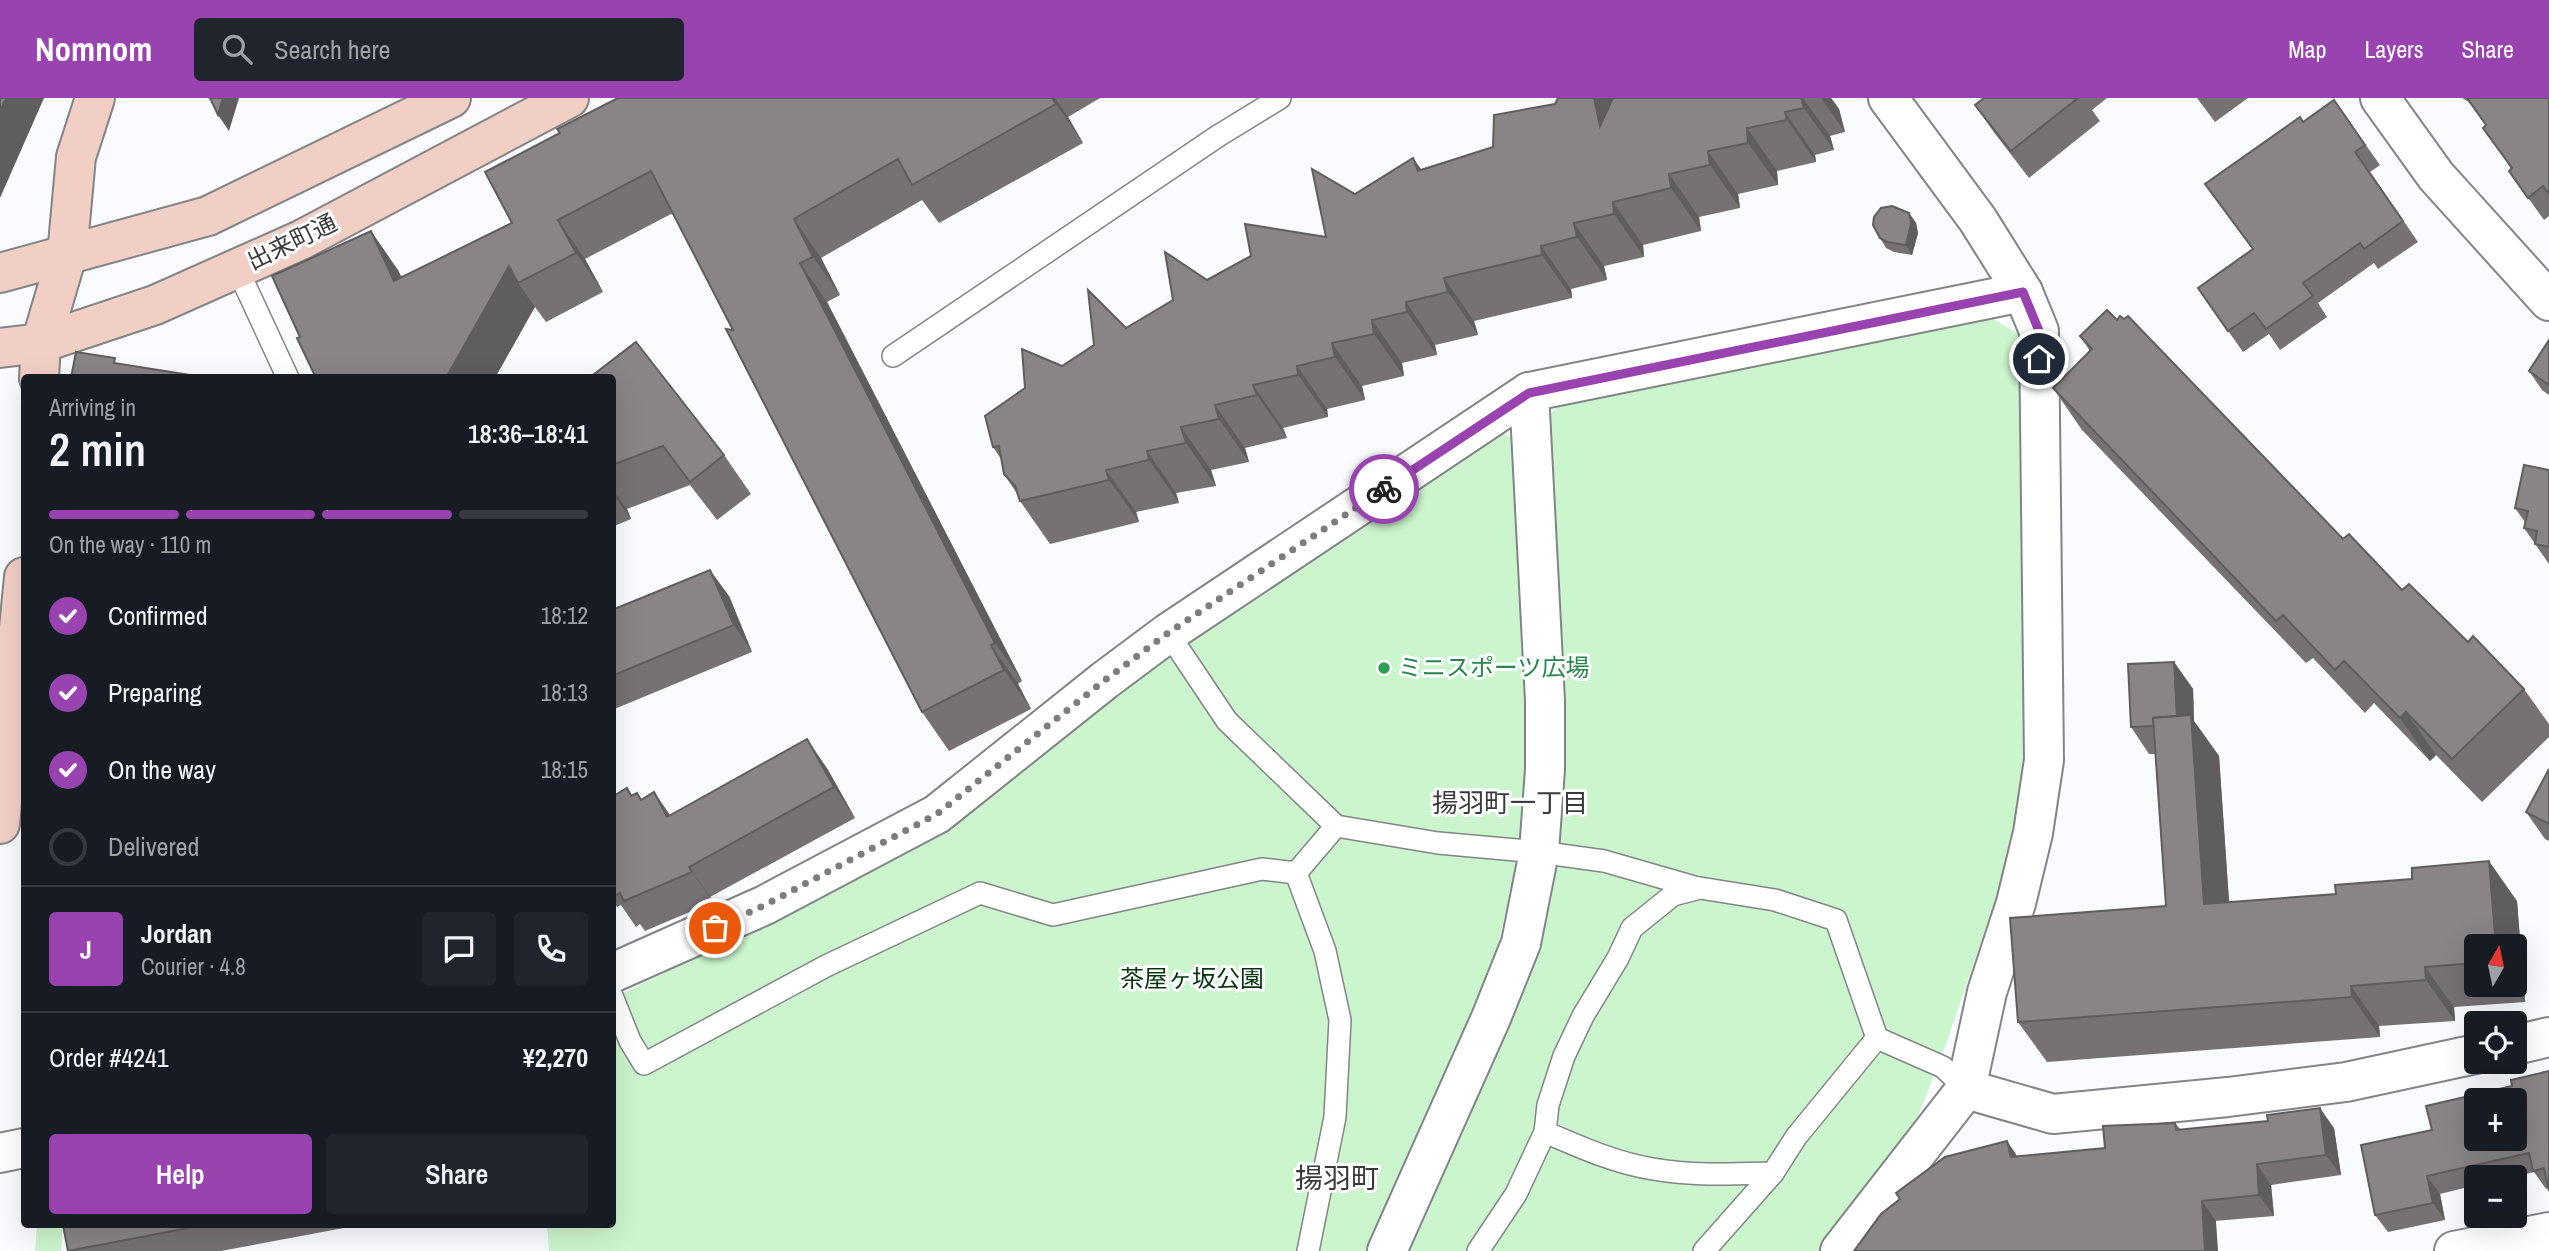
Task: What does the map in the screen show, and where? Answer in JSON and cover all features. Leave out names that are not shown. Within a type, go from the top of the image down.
[{"type":"main road","points":[[40,360],[67,255],[76,157],[95,98]]},
{"type":"main road","points":[[0,273],[208,216],[451,98]]},
{"type":"main road","name":"出来町通","points":[[0,348],[40,360],[301,240],[569,98]]},
{"type":"main road","points":[[0,824],[21,633]]},
{"type":"street","points":[[1840,1251],[1966,1089],[1987,992],[2016,903],[2027,857],[2044,760],[2039,331],[2023,292],[1978,220],[1888,98]]},
{"type":"street","points":[[2380,98],[2436,176],[2549,301]]},
{"type":"street","points":[[616,971],[765,905],[937,814],[1168,633],[1529,393],[2023,292]]},
{"type":"street","points":[[1387,1251],[1491,1018],[1521,943],[1539,852],[1545,769],[1545,701],[1529,393]]},
{"type":"street","points":[[2527,1042],[2549,1037]]},
{"type":"street","points":[[1966,1089],[2053,1114],[2228,1097],[2346,1082],[2464,1057]]},
{"type":"street","points":[[0,1153],[21,1149]]},
{"type":"street","points":[[2454,1251],[2549,1232]]},
{"type":"lane","points":[[893,356],[1218,136],[1280,98]]},
{"type":"lane","points":[[237,268],[286,374]]},
{"type":"lane","points":[[1168,633],[1227,721],[1336,826],[1438,843],[1604,861],[1700,888],[1774,900],[1836,920],[1877,1038],[1943,1068],[1966,1089]]},
{"type":"lane","points":[[1296,873],[1336,826]]},
{"type":"lane","points":[[616,1006],[630,1041],[644,1064],[826,966],[979,893],[1053,915],[1262,869],[1296,873]]},
{"type":"lane","points":[[1296,873],[1325,951],[1339,1020],[1335,1117],[1308,1251]]},
{"type":"lane","points":[[1478,1251],[1516,1194],[1545,1132],[1548,1105],[1564,1056],[1632,928],[1674,895],[1700,888]]},
{"type":"lane","points":[[1704,1251],[1773,1173],[1796,1137],[1877,1038]]},
{"type":"lane","points":[[1545,1132],[1606,1157],[1653,1169],[1707,1174],[1773,1173]]},
{"type":"green space","points":[[1991,318],[2021,335],[2026,762],[2013,848],[1946,1044],[1918,1116],[1819,1251],[1406,1251],[1502,1036],[1541,939],[1551,903],[1562,815],[1564,729],[1548,417],[1564,398]]},
{"type":"green space","name":"茶屋ヶ坂公園","points":[[1502,434],[1510,436],[1514,441],[1526,719],[1526,769],[1517,863],[1493,966],[1371,1251],[549,1251],[547,1228],[616,1228],[616,997],[947,826],[1150,665],[1391,507],[1493,436]]},
{"type":"green space","points":[[37,1228],[63,1228],[61,1251],[35,1251]]},
{"type":"building","points":[[0,98],[6,98],[0,111]]},
{"type":"building","points":[[210,98],[223,98],[218,115]]},
{"type":"building","points":[[618,98],[1052,98],[1056,104],[912,185],[898,159],[794,219],[813,257],[800,263],[995,643],[991,645],[1004,670],[922,712],[726,329],[733,330],[651,171],[558,220],[576,253],[518,283],[509,266],[448,374],[314,374],[272,276],[371,231],[394,281],[512,223],[485,172],[560,133],[557,129]]},
{"type":"building","points":[[1558,98],[1594,98],[1600,126],[1613,98],[1801,98],[1804,108],[1785,112],[1787,120],[1747,128],[1748,143],[1708,151],[1710,165],[1669,174],[1671,188],[1613,202],[1614,214],[1574,223],[1577,237],[1541,246],[1542,255],[1444,278],[1448,292],[1406,302],[1407,312],[1372,320],[1374,334],[1332,343],[1335,357],[1297,366],[1298,375],[1253,385],[1257,395],[1215,405],[1219,419],[1181,427],[1186,443],[1147,451],[1149,460],[1106,470],[1109,480],[1020,501],[1015,486],[1004,474],[999,446],[993,447],[985,416],[1025,388],[1022,349],[1062,366],[1094,345],[1088,290],[1126,328],[1173,300],[1165,252],[1207,280],[1251,256],[1245,224],[1326,237],[1312,169],[1355,194],[1413,158],[1418,171],[1493,147],[1494,115],[1555,104]]},
{"type":"building","points":[[1984,98],[2078,98],[2011,151],[1975,105]]},
{"type":"building","points":[[2467,98],[2549,98],[2549,194],[2543,186],[2528,198],[2509,171],[2512,168],[2483,128],[2486,125]]},
{"type":"building","points":[[2334,100],[2365,145],[2355,152],[2403,221],[2364,249],[2360,243],[2303,283],[2313,296],[2266,329],[2254,313],[2228,331],[2198,288],[2253,249],[2205,184],[2300,117],[2303,122]]},
{"type":"building","points":[[1892,206],[1909,213],[1911,224],[1906,245],[1880,238],[1873,225],[1874,217],[1881,208]]},
{"type":"building","points":[[2107,310],[2117,320],[2120,316],[2124,319],[2128,316],[2343,539],[2349,534],[2402,590],[2409,584],[2468,642],[2473,636],[2524,689],[2452,759],[2406,712],[2400,718],[2344,661],[2335,670],[2283,615],[2276,621],[2053,388],[2092,349],[2080,336]]},
{"type":"building","points":[[2549,340],[2549,385],[2529,371]]},
{"type":"building","points":[[636,342],[724,455],[690,482],[663,446],[616,464],[616,374],[594,374]]},
{"type":"building","points":[[76,352],[115,358],[114,363],[184,374],[72,374]]},
{"type":"building","points":[[2524,465],[2549,470],[2549,547],[2535,544],[2537,531],[2524,528],[2528,511],[2515,508]]},
{"type":"building","points":[[710,570],[734,625],[616,674],[616,608]]},
{"type":"building","points":[[2174,662],[2177,716],[2153,718],[2154,726],[2131,727],[2128,664]]},
{"type":"building","points":[[2191,715],[2204,904],[2336,894],[2335,885],[2412,879],[2412,868],[2489,861],[2495,934],[2464,934],[2464,964],[2425,967],[2426,980],[2351,986],[2352,997],[2018,1022],[2010,918],[2166,906],[2153,718]]},
{"type":"building","points":[[807,739],[834,787],[689,867],[692,872],[624,901],[620,893],[616,895],[616,795],[627,788],[631,796],[637,793],[641,800],[654,792],[667,817]]},
{"type":"building","points":[[2549,769],[2549,824],[2526,812]]},
{"type":"building","points":[[2549,1071],[2549,1191],[2544,1168],[2533,1171],[2529,1153],[2476,1165],[2464,1165],[2464,1168],[2427,1176],[2433,1203],[2375,1215],[2361,1145],[2432,1130],[2426,1106],[2464,1097],[2464,1151],[2527,1151],[2527,1088],[2503,1088],[2512,1086],[2511,1080]]},
{"type":"building","points":[[2320,1108],[2326,1155],[2257,1164],[2259,1195],[2202,1201],[2205,1251],[1854,1251],[1881,1214],[1900,1199],[1896,1193],[1945,1157],[2007,1141],[2011,1157],[2105,1148],[2103,1126],[2175,1123],[2176,1130],[2268,1121],[2267,1115]]},
{"type":"building","points":[[64,1228],[188,1228],[68,1251]]},
{"type":"way so far","points":[[715,928],[765,905],[937,814],[1168,633],[1384,489]]},
{"type":"place","name":"ミニスポーツ広場","points":[[1384,668]]},
{"type":"district","name":"揚羽町一丁目","points":[[1510,803]]},
{"type":"district","name":"揚羽町","points":[[1337,1178]]},
{"type":"route","points":[[1384,489],[1529,393],[2023,292],[2039,331],[2039,359]]}]
